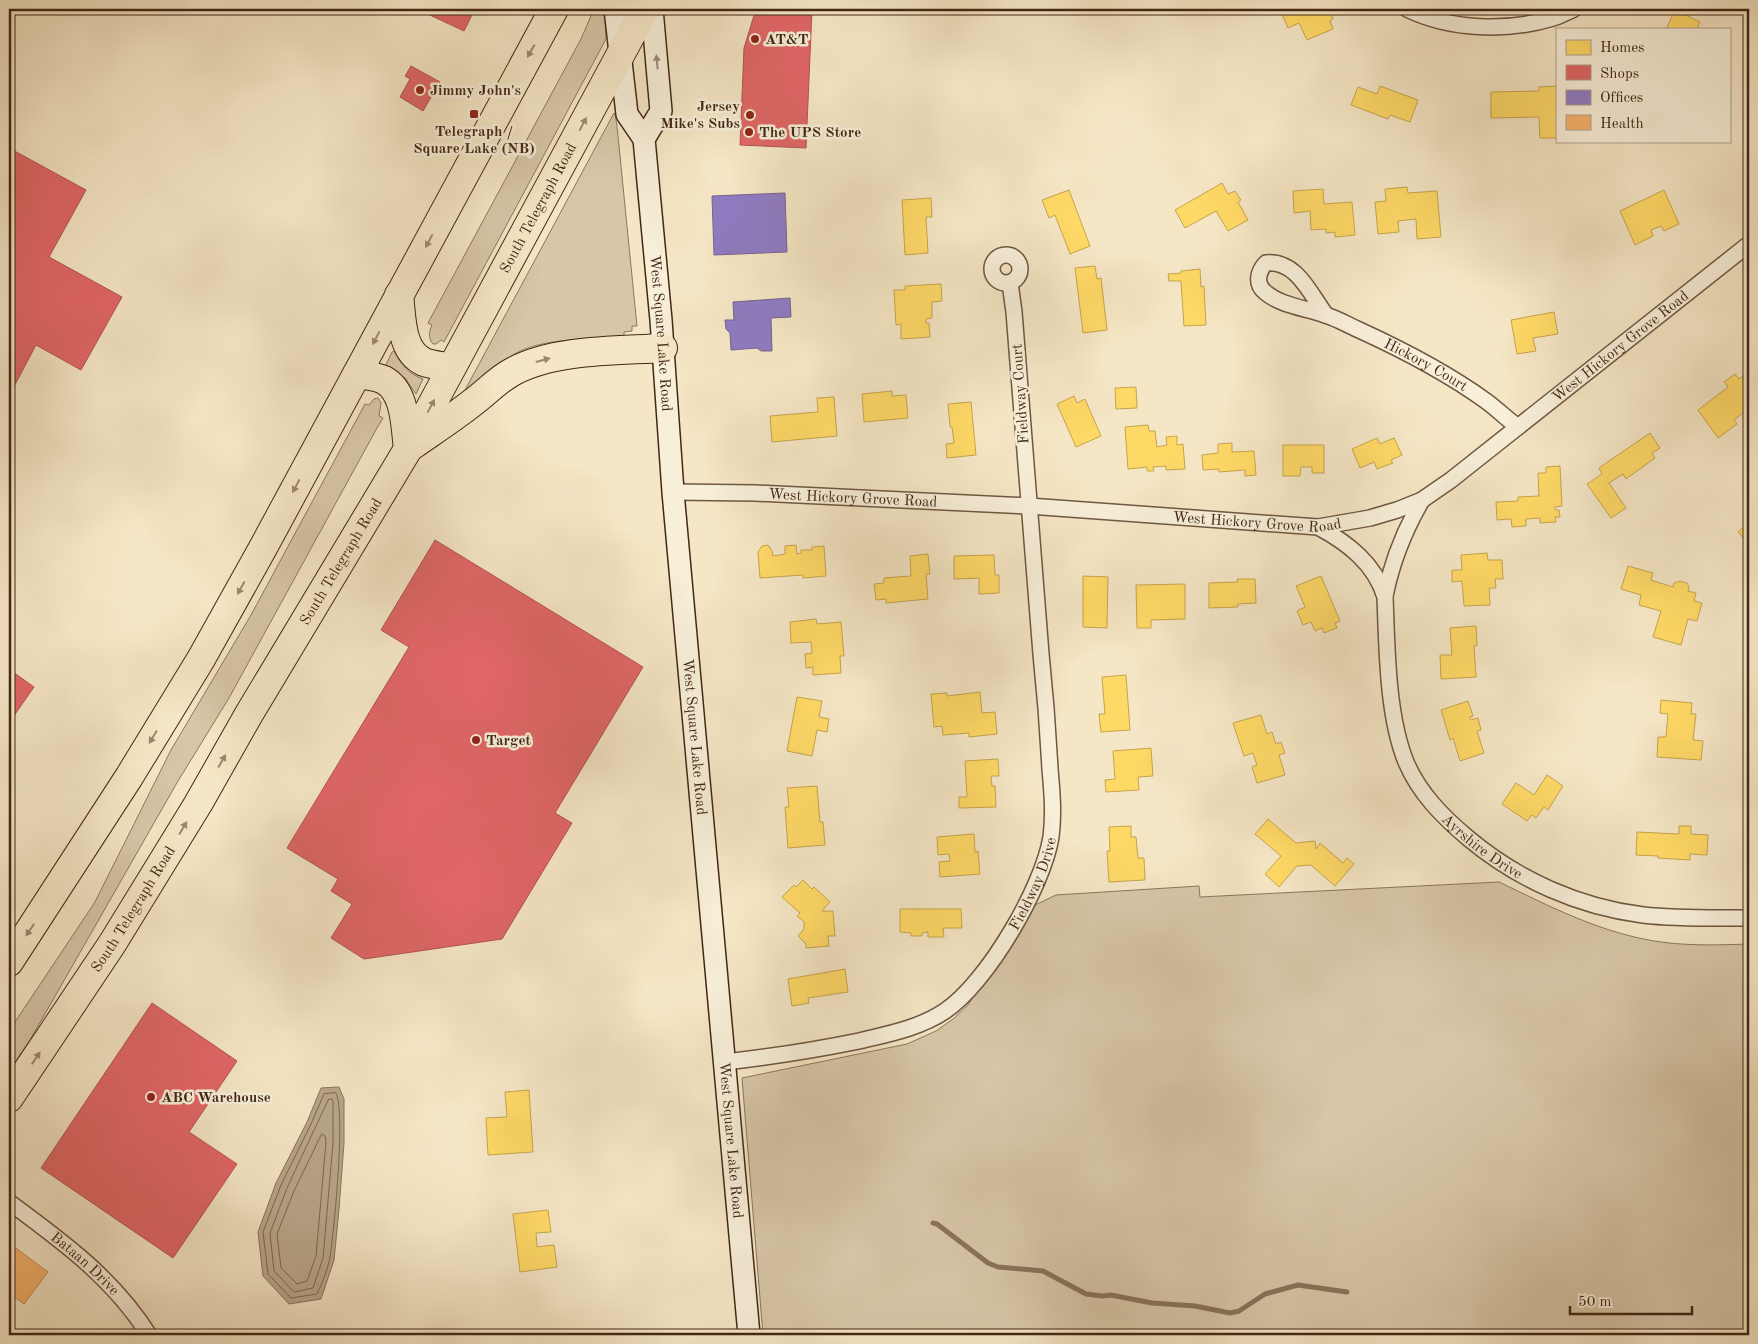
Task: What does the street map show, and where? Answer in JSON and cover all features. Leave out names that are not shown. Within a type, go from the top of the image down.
[{"type":"highway","points":[[9,962],[129,778],[201,659],[554,9]]},
{"type":"highway","name":"South Telegraph Road","points":[[9,1098],[126,921],[198,804],[249,714],[408,449],[645,9]]},
{"type":"highway","points":[[399,295],[405,337],[409,349],[415,357],[425,362],[451,368]]},
{"type":"highway","points":[[356,374],[383,379],[396,392],[402,405],[408,449],[474,402],[499,381],[514,371],[530,364],[547,358],[574,354],[664,348]]},
{"type":"street","name":"West Square Lake Road","points":[[615,9],[627,114],[644,139],[664,348],[673,492],[749,1335]]},
{"type":"street","points":[[644,139],[661,111],[652,9]]},
{"type":"street","points":[[1406,9],[1442,21],[1466,25],[1491,26],[1538,22],[1554,18],[1574,9]]},
{"type":"street","name":"West Hickory Grove Road","points":[[673,492],[755,493],[1029,506],[1318,527],[1370,518],[1422,500],[1451,480],[1749,244]]},
{"type":"street","name":"Fieldway Court","points":[[1010,283],[1014,312],[1029,506]]},
{"type":"street","name":"Hickory Court","points":[[1326,315],[1397,347],[1447,376],[1486,401],[1518,427]]},
{"type":"street","name":"Ayrshire Drive","points":[[1385,597],[1398,548],[1408,523],[1422,500]]},
{"type":"street","name":"Fieldway Drive","points":[[725,1062],[834,1046],[909,1028],[935,1018],[958,1001],[980,977],[1028,902],[1046,859],[1051,834],[1052,812],[1048,732],[1029,506]]},
{"type":"street","name":"Ayrshire Drive","points":[[1318,527],[1335,536],[1359,555],[1374,571],[1381,584],[1385,597],[1392,703],[1402,749],[1407,764],[1420,786],[1436,808],[1456,828],[1479,847],[1536,883],[1587,903],[1642,915],[1749,918]]},
{"type":"street","name":"Bataan Drive","points":[[9,1202],[67,1244],[86,1262],[126,1303],[148,1335]]},
{"type":"shaded area","points":[[594,9],[605,9],[606,39],[444,342],[441,340],[433,344],[429,335],[432,325],[428,323],[581,39]]},
{"type":"shaded area","points":[[614,113],[617,126],[637,326],[632,326],[632,331],[624,332],[624,336],[548,343],[536,345],[515,353],[489,374],[457,405]]},
{"type":"shaded area","points":[[394,351],[406,368],[423,379],[416,394],[405,378],[385,367]]},
{"type":"shaded area","points":[[378,398],[381,403],[379,416],[383,418],[229,698],[178,781],[30,1040],[9,1071],[9,1031],[95,902],[171,750],[251,615],[365,404],[369,405],[374,399]]},
{"type":"shaded area","points":[[1499,882],[1578,918],[1619,933],[1661,942],[1683,944],[1749,944],[1749,1335],[763,1335],[742,1078],[907,1044],[936,1031],[968,1005],[1035,905],[1056,895],[1199,886],[1200,897]]},
{"type":"water","points":[[339,1087],[344,1099],[344,1143],[334,1260],[321,1299],[289,1304],[263,1276],[258,1232],[276,1183],[307,1122],[321,1088]]},
{"type":"building: Homes","points":[[1280,9],[1329,9],[1333,19],[1330,21],[1333,29],[1307,40],[1299,23],[1288,28]]},
{"type":"building: Homes","points":[[1675,10],[1700,22],[1697,28],[1666,28]]},
{"type":"building: Homes","points":[[1380,86],[1418,100],[1410,122],[1390,115],[1388,119],[1351,105],[1358,87],[1377,94]]},
{"type":"building: Homes","points":[[1556,86],[1556,138],[1540,138],[1539,117],[1491,118],[1491,92],[1539,91],[1539,87]]},
{"type":"building: Homes","points":[[1222,183],[1228,194],[1235,191],[1241,200],[1238,202],[1248,220],[1228,231],[1216,211],[1185,228],[1175,210]]},
{"type":"building: Homes","points":[[1407,187],[1408,193],[1437,191],[1441,237],[1417,239],[1416,219],[1398,221],[1399,232],[1378,234],[1375,202],[1386,201],[1385,189]]},
{"type":"building: Homes","points":[[1323,189],[1324,204],[1352,202],[1355,235],[1335,237],[1335,232],[1326,233],[1326,229],[1311,230],[1310,211],[1294,213],[1293,191]]},
{"type":"building: Homes","points":[[1069,190],[1090,246],[1070,254],[1055,215],[1049,218],[1042,200]]},
{"type":"building: Homes","points":[[1664,190],[1679,224],[1664,231],[1661,226],[1651,230],[1653,236],[1635,245],[1620,211]]},
{"type":"building: Homes","points":[[931,198],[932,217],[926,217],[928,253],[905,255],[902,200]]},
{"type":"building: Homes","points":[[1095,266],[1097,279],[1101,278],[1107,330],[1083,333],[1075,268]]},
{"type":"building: Homes","points":[[1200,269],[1201,287],[1204,286],[1206,325],[1184,326],[1181,281],[1169,281],[1168,274]]},
{"type":"building: Homes","points":[[941,284],[942,301],[932,302],[932,318],[926,319],[926,323],[929,323],[930,337],[901,339],[901,324],[896,325],[894,290],[905,290],[905,286]]},
{"type":"building: Homes","points":[[1554,312],[1558,334],[1533,338],[1536,351],[1517,354],[1511,320]]},
{"type":"building: Homes","points":[[1749,371],[1748,409],[1734,420],[1737,424],[1718,438],[1698,410],[1728,387],[1724,382],[1735,374],[1739,379]]},
{"type":"building: Homes","points":[[1136,387],[1137,408],[1116,409],[1115,388]]},
{"type":"building: Homes","points":[[892,391],[892,396],[906,395],[908,418],[864,422],[862,394]]},
{"type":"building: Homes","points":[[1074,396],[1077,403],[1085,399],[1101,436],[1076,447],[1057,404]]},
{"type":"building: Homes","points":[[834,397],[837,436],[772,442],[770,416],[818,412],[817,398]]},
{"type":"building: Homes","points":[[971,402],[976,455],[947,458],[946,444],[954,443],[952,427],[950,427],[948,404]]},
{"type":"building: Homes","points":[[1148,425],[1149,431],[1155,431],[1157,447],[1167,445],[1166,437],[1177,436],[1177,445],[1183,444],[1185,469],[1166,470],[1166,466],[1153,467],[1154,471],[1147,471],[1147,467],[1128,469],[1125,427]]},
{"type":"building: Homes","points":[[1650,433],[1660,448],[1652,453],[1655,458],[1626,479],[1623,474],[1609,483],[1626,508],[1611,518],[1587,484],[1602,474],[1599,468]]},
{"type":"building: Homes","points":[[1377,438],[1380,444],[1394,438],[1402,455],[1391,460],[1393,463],[1377,469],[1374,462],[1360,468],[1352,449]]},
{"type":"building: Homes","points":[[1232,443],[1232,452],[1254,451],[1256,475],[1245,476],[1245,470],[1219,472],[1219,469],[1203,470],[1202,455],[1218,453],[1218,444]]},
{"type":"building: Homes","points":[[1283,445],[1324,445],[1324,473],[1312,473],[1312,467],[1301,467],[1300,476],[1283,476]]},
{"type":"building: Homes","points":[[1560,466],[1562,506],[1555,507],[1555,510],[1559,510],[1560,517],[1555,517],[1556,522],[1540,523],[1540,518],[1526,519],[1526,526],[1512,527],[1511,519],[1497,520],[1496,502],[1518,501],[1518,497],[1539,496],[1538,473],[1546,473],[1546,467]]},
{"type":"building: Homes","points":[[1749,522],[1749,545],[1738,532]]},
{"type":"building: Homes","points":[[768,545],[773,556],[785,554],[785,546],[796,545],[797,554],[801,553],[801,550],[812,550],[812,547],[824,546],[826,576],[803,578],[803,575],[760,578],[758,552],[762,546]]},
{"type":"building: Homes","points":[[1487,553],[1488,560],[1502,560],[1503,579],[1495,579],[1496,588],[1489,588],[1490,605],[1464,606],[1462,581],[1452,582],[1452,570],[1462,570],[1461,555]]},
{"type":"building: Homes","points":[[928,554],[930,574],[926,574],[928,599],[886,603],[886,599],[876,600],[874,584],[884,583],[884,578],[911,576],[910,556]]},
{"type":"building: Homes","points":[[994,555],[995,575],[999,575],[999,593],[979,594],[979,578],[954,579],[954,556]]},
{"type":"building: Homes","points":[[1628,566],[1653,573],[1651,580],[1673,587],[1674,583],[1680,581],[1687,583],[1688,591],[1696,593],[1694,601],[1702,603],[1697,621],[1688,619],[1681,645],[1653,637],[1661,611],[1639,605],[1641,595],[1621,589]]},
{"type":"building: Homes","points":[[1083,576],[1108,577],[1107,628],[1083,627]]},
{"type":"building: Homes","points":[[1321,576],[1340,621],[1335,623],[1337,628],[1324,633],[1322,628],[1315,631],[1311,622],[1303,625],[1297,611],[1305,607],[1296,586]]},
{"type":"building: Homes","points":[[1237,579],[1255,579],[1256,603],[1238,604],[1238,607],[1209,608],[1209,583],[1238,582]]},
{"type":"building: Homes","points":[[1185,584],[1185,619],[1151,620],[1151,628],[1137,628],[1136,585]]},
{"type":"building: Homes","points":[[816,619],[817,624],[841,622],[844,656],[840,656],[841,673],[813,675],[813,667],[806,668],[805,654],[812,653],[811,642],[791,643],[790,622]]},
{"type":"building: Homes","points":[[1476,626],[1477,646],[1474,646],[1476,677],[1441,679],[1440,655],[1452,655],[1450,628]]},
{"type":"building: Homes","points":[[1126,675],[1130,730],[1101,732],[1099,714],[1105,714],[1102,677]]},
{"type":"building: Homes","points":[[980,692],[982,713],[995,712],[997,734],[969,737],[969,733],[943,735],[942,726],[934,727],[931,694],[947,693],[947,696]]},
{"type":"building: Homes","points":[[797,697],[822,701],[819,717],[829,719],[827,732],[817,730],[812,756],[787,751]]},
{"type":"building: Homes","points":[[1661,700],[1692,703],[1691,714],[1696,714],[1693,740],[1703,741],[1701,760],[1657,757],[1658,737],[1666,737],[1668,714],[1660,713]]},
{"type":"building: Homes","points":[[1468,701],[1473,716],[1470,717],[1471,720],[1478,718],[1481,730],[1477,731],[1484,753],[1460,761],[1453,738],[1450,740],[1441,710]]},
{"type":"building: Homes","points":[[1261,715],[1267,734],[1272,732],[1276,744],[1281,742],[1285,753],[1279,755],[1285,775],[1257,783],[1252,767],[1257,765],[1253,753],[1244,756],[1233,723]]},
{"type":"building: Homes","points":[[1151,748],[1153,776],[1138,777],[1139,790],[1106,792],[1105,780],[1115,779],[1113,751]]},
{"type":"building: Homes","points":[[998,759],[999,776],[991,776],[992,786],[995,786],[996,807],[959,808],[959,797],[967,797],[965,761]]},
{"type":"building: Homes","points":[[1547,775],[1563,786],[1548,810],[1544,807],[1536,818],[1532,815],[1527,821],[1502,804],[1516,783],[1534,795]]},
{"type":"building: Homes","points":[[817,786],[820,822],[823,822],[825,845],[788,848],[785,807],[789,807],[787,788]]},
{"type":"building: Homes","points":[[1268,819],[1296,843],[1315,841],[1316,849],[1320,843],[1343,863],[1347,858],[1354,864],[1335,886],[1311,865],[1297,866],[1279,887],[1265,874],[1281,856],[1255,834]]},
{"type":"building: Homes","points":[[1131,826],[1131,837],[1136,837],[1138,858],[1144,858],[1145,880],[1109,882],[1107,851],[1110,851],[1109,827]]},
{"type":"building: Homes","points":[[1679,826],[1691,826],[1691,834],[1708,835],[1707,855],[1690,854],[1690,860],[1636,855],[1637,832],[1679,834]]},
{"type":"building: Homes","points":[[974,834],[975,852],[978,851],[980,874],[940,877],[939,862],[950,861],[949,854],[938,855],[937,837]]},
{"type":"building: Homes","points":[[803,880],[812,889],[814,887],[830,902],[822,911],[833,911],[835,936],[828,936],[829,946],[806,948],[806,944],[798,936],[804,929],[804,922],[797,916],[800,913],[782,897],[794,885],[796,887]]},
{"type":"building: Homes","points":[[900,909],[961,909],[962,928],[943,928],[944,937],[928,937],[928,932],[922,933],[922,936],[911,936],[911,933],[900,932]]},
{"type":"building: Homes","points":[[845,969],[848,992],[808,998],[809,1003],[792,1006],[788,979]]},
{"type":"building: Homes","points":[[529,1090],[533,1152],[488,1155],[486,1118],[507,1117],[505,1092]]},
{"type":"building: Homes","points":[[548,1210],[551,1232],[536,1233],[537,1247],[554,1245],[557,1267],[520,1272],[513,1214]]},
{"type":"building: Shops","points":[[417,9],[475,9],[464,31]]},
{"type":"building: Shops","points":[[756,9],[812,9],[806,148],[740,145],[744,48]]},
{"type":"building: Shops","name":"Jimmy John's","points":[[411,66],[440,82],[423,111],[400,97],[410,79],[405,76]]},
{"type":"building: Shops","points":[[9,148],[86,190],[49,257],[122,297],[81,370],[36,345],[9,396]]},
{"type":"building: Shops","name":"Target","points":[[435,540],[643,667],[555,813],[572,823],[502,939],[364,959],[331,938],[352,904],[331,891],[338,879],[287,848],[409,647],[381,630]]},
{"type":"building: Shops","points":[[13,672],[34,687],[9,723],[9,678]]},
{"type":"building: Shops","name":"ABC Warehouse","points":[[152,1003],[237,1061],[189,1132],[237,1164],[173,1258],[41,1168]]},
{"type":"building: Offices","points":[[785,193],[787,252],[714,255],[712,196]]},
{"type":"building: Offices","points":[[790,298],[791,317],[771,318],[772,351],[761,351],[757,348],[731,350],[730,333],[726,329],[725,320],[734,320],[733,302]]},
{"type":"building: Health","points":[[9,1243],[48,1272],[24,1304],[9,1293]]},
{"type":"waterway","points":[[933,1223],[937,1224],[988,1263],[998,1267],[1043,1271],[1086,1294],[1111,1295],[1152,1303],[1195,1306],[1230,1313],[1239,1311],[1265,1294],[1298,1285],[1347,1292]]},
{"type":"place","name":"AT&T","points":[[755,39]]},
{"type":"place","name":"Jimmy John's","points":[[420,90]]},
{"type":"place","name":"Telegraph / Square Lake (NB)","points":[[474,114]]},
{"type":"place","name":"Jersey Mike's Subs","points":[[750,115]]},
{"type":"place","name":"The UPS Store","points":[[749,132]]},
{"type":"place","name":"Target","points":[[476,740]]},
{"type":"place","name":"ABC Warehouse","points":[[151,1097]]}]
